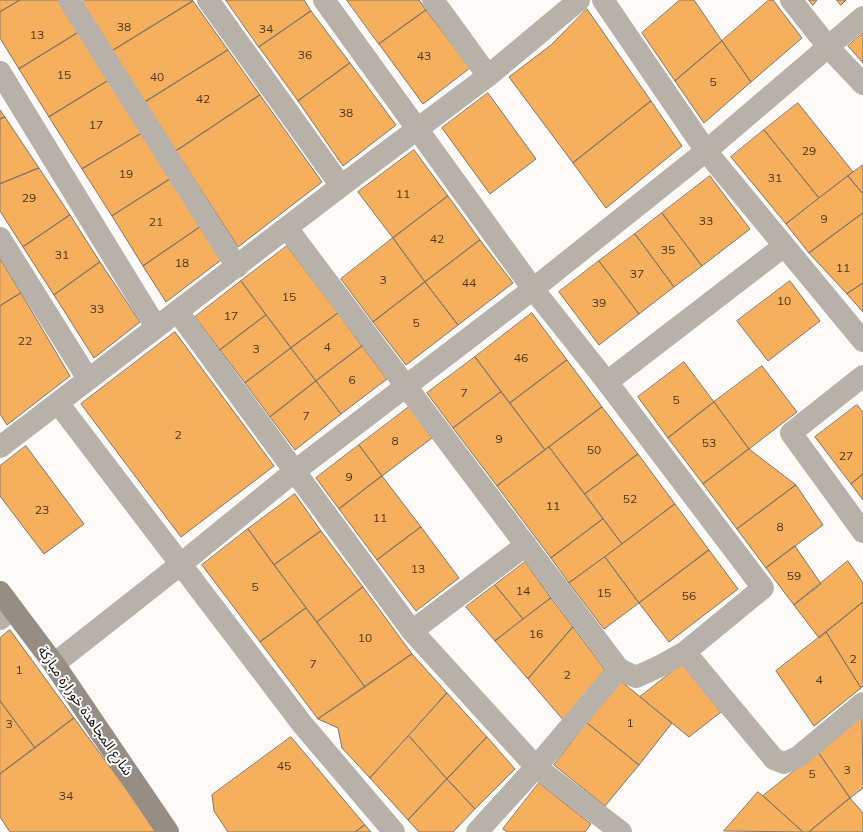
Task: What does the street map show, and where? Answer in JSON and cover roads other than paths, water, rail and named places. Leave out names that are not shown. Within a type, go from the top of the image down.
[{"type":"street","points":[[69,0],[237,267]]},
{"type":"street","points":[[208,0],[341,186]]},
{"type":"street","points":[[288,228],[619,669],[636,677],[685,652],[763,588],[607,382],[533,289],[419,129],[324,0]]},
{"type":"street","points":[[433,0],[488,76]]},
{"type":"street","points":[[2,442],[58,403],[341,186],[419,129],[488,76],[579,0]]},
{"type":"street","points":[[603,0],[706,151],[863,341]]},
{"type":"street","points":[[791,0],[828,48],[863,84]]},
{"type":"street","points":[[54,664],[181,564],[295,471],[405,385],[533,289],[706,151],[863,17]]},
{"type":"street","points":[[0,72],[156,327]]},
{"type":"street","points":[[0,238],[88,379]]},
{"type":"street","points":[[607,382],[784,246]]},
{"type":"street","points":[[178,312],[412,631],[536,767],[621,832]]},
{"type":"street","points":[[863,376],[791,433],[863,532]]},
{"type":"street","points":[[58,403],[303,725],[394,832]]},
{"type":"street","points":[[412,631],[526,545]]},
{"type":"street","name":"شارع المجاهدة خورارة مباركة","points":[[4,607],[54,664],[168,832]]},
{"type":"street","points":[[685,652],[774,759],[784,763],[798,757],[863,703]]},
{"type":"street","points":[[477,832],[536,767],[619,669]]}]
